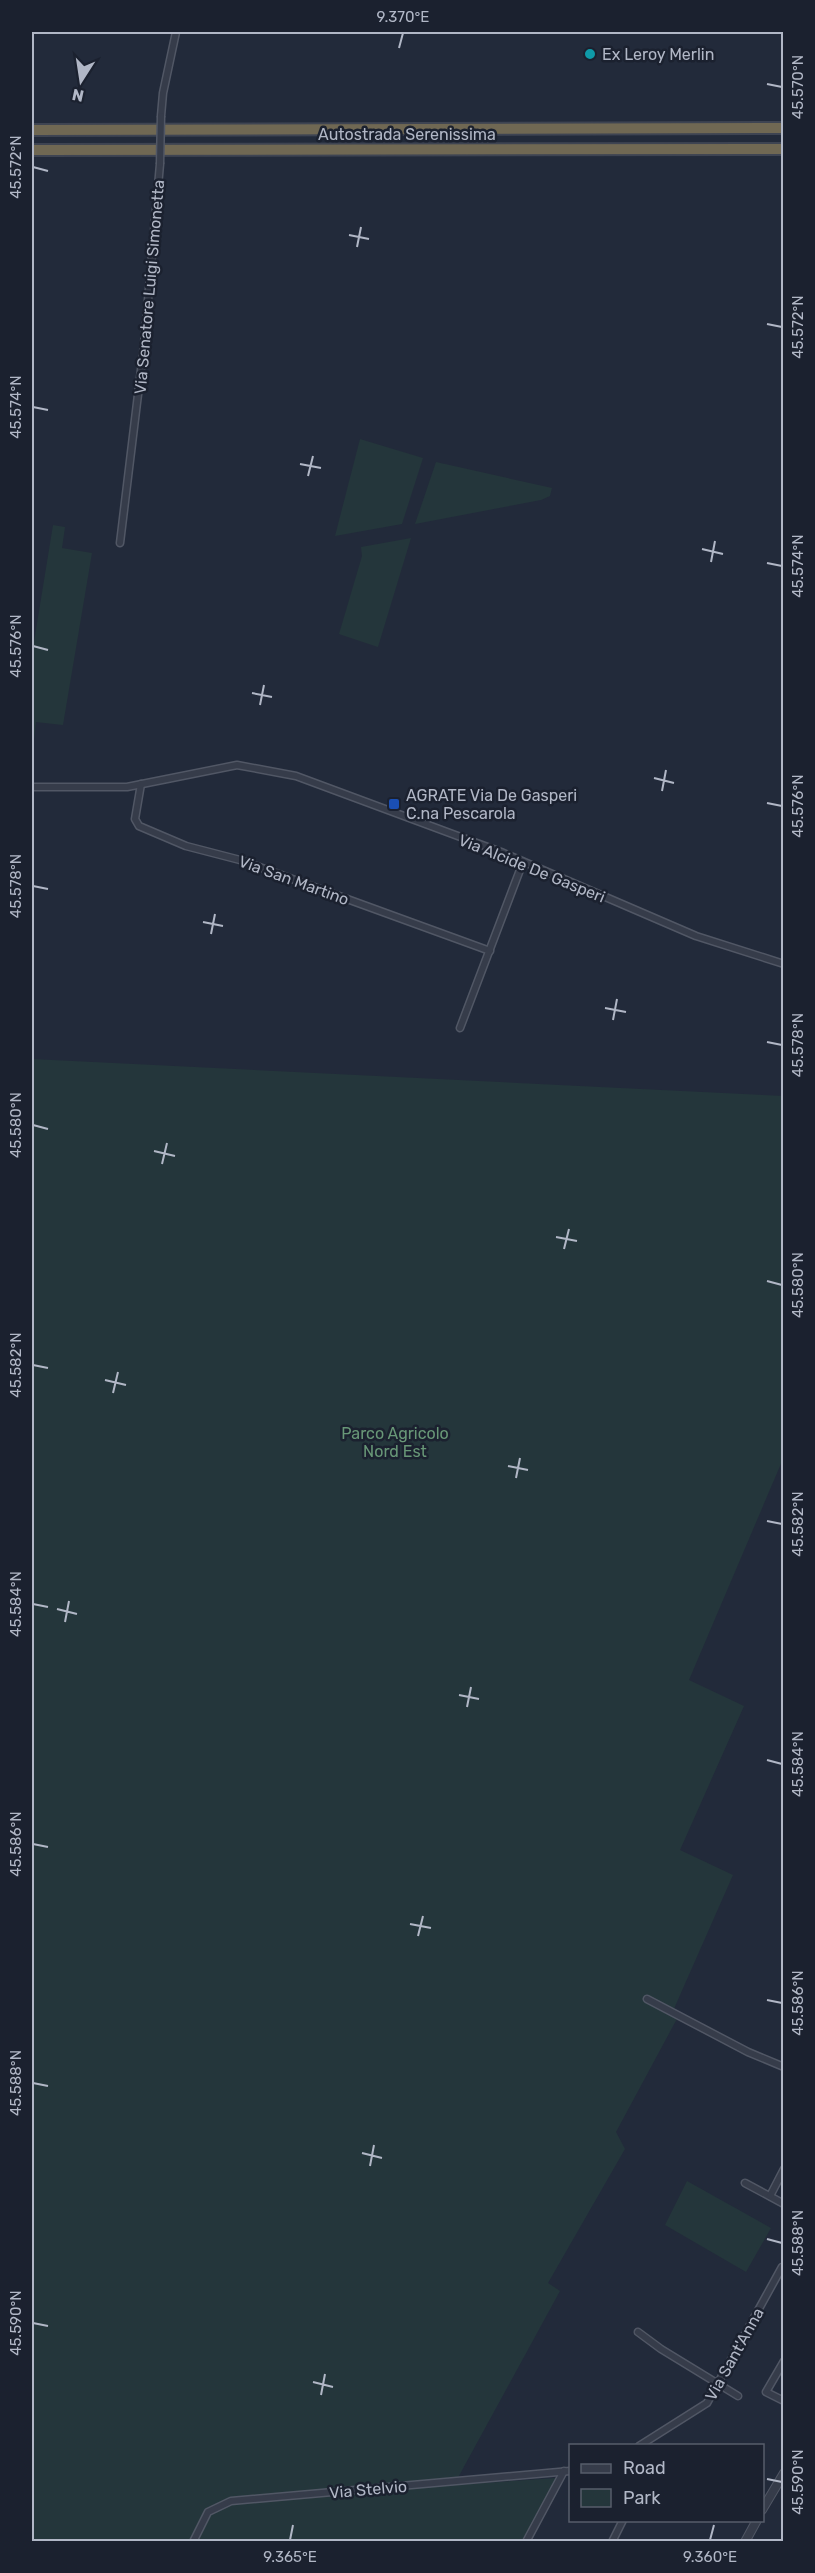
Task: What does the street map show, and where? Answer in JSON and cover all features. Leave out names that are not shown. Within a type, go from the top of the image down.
[{"type":"highway","name":"Autostrada Serenissima","points":[[32,130],[783,128]]},
{"type":"highway","name":"Autostrada Serenissima","points":[[32,150],[128,152],[425,148],[783,150]]},
{"type":"highway","points":[[32,155],[128,152]]},
{"type":"street","name":"Via Senatore Luigi Simonetta","points":[[120,543],[144,345],[160,164],[162,95],[176,32]]},
{"type":"street","name":"Via Alcide De Gasperi","points":[[32,787],[114,787],[141,784],[234,765],[274,771],[307,779],[386,807],[523,861],[687,932],[783,964]]},
{"type":"street","name":"Via San Martino","points":[[141,784],[135,819],[139,826],[186,846],[240,860],[490,951]]},
{"type":"street","points":[[460,1028],[523,861]]},
{"type":"street","points":[[647,1999],[748,2052],[783,2067]]},
{"type":"street","points":[[770,2196],[783,2169]]},
{"type":"street","points":[[745,2183],[783,2204]]},
{"type":"street","name":"Via Sant'Anna","points":[[641,2444],[701,2409],[718,2385],[782,2267]]},
{"type":"street","points":[[638,2332],[738,2396]]},
{"type":"street","points":[[783,2361],[766,2392],[783,2401]]},
{"type":"street","name":"Via Stelvio","points":[[193,2541],[208,2512],[231,2501],[567,2471]]},
{"type":"street","name":"Via Stelvio","points":[[526,2541],[567,2471]]},
{"type":"street","points":[[764,2506],[783,2473]]},
{"type":"street","points":[[612,2541],[622,2522]]},
{"type":"street","points":[[745,2541],[756,2522]]},
{"type":"green space","points":[[360,439],[423,458],[402,524],[335,536]]},
{"type":"green space","points":[[436,462],[552,488],[550,496],[541,500],[415,524]]},
{"type":"green space","points":[[53,525],[65,527],[62,548],[92,553],[63,725],[36,722],[32,759],[32,654]]},
{"type":"green space","points":[[411,538],[378,647],[339,634],[362,556],[361,547]]},
{"type":"green space","name":"Parco Agricolo Nord Est","points":[[32,1059],[783,1096],[783,1459],[689,1680],[744,1706],[680,1850],[733,1875],[673,2011],[679,2015],[616,2132],[625,2149],[548,2283],[560,2291],[454,2485],[556,2478],[557,2482],[524,2541],[32,2541]]},
{"type":"green space","points":[[687,2181],[771,2228],[746,2272],[665,2225]]},
{"type":"place","name":"Ex Leroy Merlin","points":[[590,54]]},
{"type":"place","name":"AGRATE Via De Gasperi C.na Pescarola","points":[[394,804]]}]
